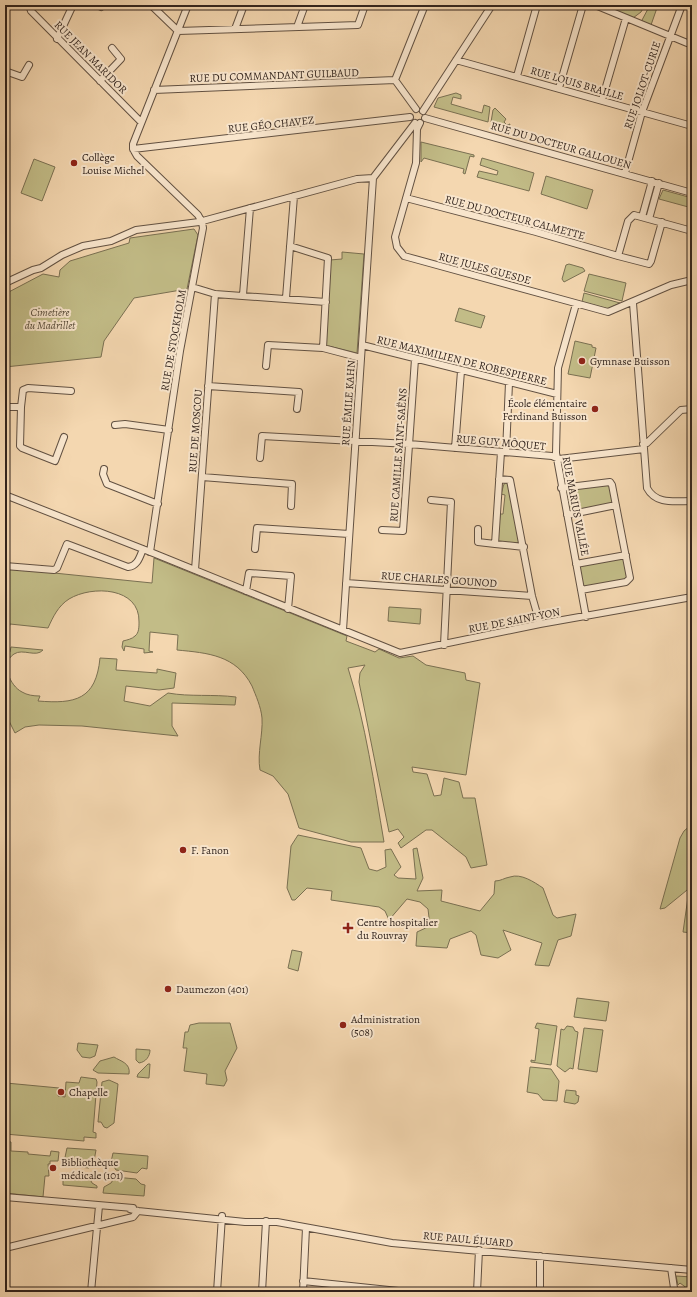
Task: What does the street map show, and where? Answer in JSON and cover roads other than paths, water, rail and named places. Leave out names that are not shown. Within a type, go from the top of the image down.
[{"type":"street","name":"RUE JEAN MARIDOR","points":[[29,5],[31,11],[57,39],[141,122]]},
{"type":"street","points":[[57,39],[73,5]]},
{"type":"street","points":[[151,5],[178,31],[358,25],[366,5]]},
{"type":"street","points":[[188,5],[141,122],[133,144],[133,149],[137,156],[198,215],[202,222]]},
{"type":"street","points":[[235,29],[244,5]]},
{"type":"street","points":[[297,27],[305,5]]},
{"type":"street","points":[[425,5],[395,80],[416,109],[423,111],[492,5]]},
{"type":"street","points":[[517,76],[537,5]]},
{"type":"street","points":[[559,88],[583,5]]},
{"type":"street","points":[[594,5],[692,45]]},
{"type":"street","name":"RUE JOLIOT-CURIE","points":[[625,173],[642,112],[682,5]]},
{"type":"street","points":[[602,100],[626,18]]},
{"type":"street","points":[[100,81],[121,60],[112,48]]},
{"type":"street","name":"RUE LOUIS BRAILLE","points":[[456,60],[692,125]]},
{"type":"street","points":[[5,71],[22,77],[30,66]]},
{"type":"street","name":"RUE DU COMMANDANT GUILBAUD","points":[[154,90],[395,80]]},
{"type":"street","points":[[5,283],[33,270],[41,268],[83,246],[112,241],[136,230],[202,222],[357,179],[373,178],[420,121],[410,117],[412,112],[416,109]]},
{"type":"street","name":"RUE JULES GUESDE","points":[[423,111],[417,129],[416,163],[395,237],[397,247],[404,256],[608,312],[672,285],[692,280]]},
{"type":"street","name":"RUE GÉO CHAVEZ","points":[[133,149],[410,117]]},
{"type":"street","name":"RUE DU DOCTEUR GALLOUEN","points":[[420,121],[625,173],[692,193]]},
{"type":"street","name":"RUE ÉMILE KAHN","points":[[343,630],[373,178]]},
{"type":"street","points":[[642,217],[652,181]]},
{"type":"street","points":[[649,219],[660,183]]},
{"type":"street","points":[[286,298],[294,196]]},
{"type":"street","name":"RUE DU DOCTEUR CALMETTE","points":[[406,198],[536,232],[648,264],[651,261],[662,222]]},
{"type":"street","points":[[243,295],[250,208]]},
{"type":"street","points":[[618,256],[630,217],[634,215],[692,231]]},
{"type":"street","name":"RUE DE STOCKHOLM","points":[[150,552],[180,351],[203,228],[202,222]]},
{"type":"street","points":[[290,246],[328,258],[323,348]]},
{"type":"street","points":[[192,287],[215,294],[326,302]]},
{"type":"street","name":"RUE DE MOSCOU","points":[[195,570],[215,294]]},
{"type":"street","points":[[632,302],[646,482],[650,493],[655,499],[666,502],[692,501]]},
{"type":"street","name":"RUE MARIUS VALLÉE","points":[[576,304],[558,368],[556,458],[586,617]]},
{"type":"street","points":[[266,366],[268,345],[323,348],[361,358]]},
{"type":"street","name":"RUE MAXIMILIEN DE ROBESPIERRE","points":[[362,345],[557,394]]},
{"type":"street","name":"RUE CAMILLE SAINT-SAËNS","points":[[382,530],[403,531],[415,359]]},
{"type":"street","points":[[455,448],[461,371]]},
{"type":"street","points":[[495,544],[499,479],[504,452],[509,383]]},
{"type":"street","points":[[208,386],[299,392],[297,409]]},
{"type":"street","points":[[64,437],[55,461],[20,446],[22,390],[28,388],[72,391]]},
{"type":"street","points":[[5,407],[21,407]]},
{"type":"street","points":[[643,447],[681,410],[692,409]]},
{"type":"street","points":[[115,425],[125,424],[169,430]]},
{"type":"street","name":"RUE GUY MÔQUET","points":[[260,458],[262,436],[409,444],[552,456],[556,458],[570,459],[643,447]]},
{"type":"street","points":[[104,469],[103,474],[107,484],[158,504]]},
{"type":"street","points":[[202,477],[292,484],[291,506]]},
{"type":"street","points":[[499,479],[510,480],[524,547],[532,596],[540,624]]},
{"type":"street","points":[[561,488],[610,482],[612,485],[626,555],[630,578],[626,582],[581,590]]},
{"type":"street","points":[[5,495],[150,552]]},
{"type":"street","points":[[431,500],[451,502],[444,645]]},
{"type":"street","points":[[567,515],[616,505]]},
{"type":"street","points":[[255,549],[256,528],[349,534]]},
{"type":"street","points":[[478,529],[478,542],[524,547]]},
{"type":"street","points":[[5,566],[54,570],[57,568],[67,544],[128,567],[136,564],[143,549]]},
{"type":"street","name":"RUE DE SAINT-YON","points":[[150,552],[400,653],[540,624],[692,597]]},
{"type":"street","points":[[576,564],[626,555]]},
{"type":"street","points":[[246,591],[249,573],[291,576],[288,608]]},
{"type":"street","name":"RUE CHARLES GOUNOD","points":[[346,583],[532,596]]},
{"type":"street","points":[[5,1197],[222,1218]]},
{"type":"street","points":[[91,1292],[98,1206]]},
{"type":"street","points":[[130,1209],[138,1211],[266,1221],[262,1292]]},
{"type":"street","points":[[5,1248],[133,1217],[138,1211]]},
{"type":"street","points":[[217,1292],[222,1218]]},
{"type":"street","name":"RUE PAUL ÉLUARD","points":[[222,1218],[245,1222],[261,1223],[266,1221],[392,1243],[692,1270]]},
{"type":"street","points":[[302,1292],[306,1228]]},
{"type":"street","points":[[477,1292],[478,1250]]},
{"type":"street","points":[[540,1256],[540,1292]]},
{"type":"street","points":[[671,1268],[674,1288],[678,1292]]},
{"type":"street","points":[[303,1281],[349,1289],[408,1292]]},
{"type":"place","name":"Collège Louise Michel","points":[[74,163]]},
{"type":"place","name":"Gymnase Buisson","points":[[582,361]]},
{"type":"place","name":"École élémentaire Ferdinand Buisson","points":[[595,409]]},
{"type":"place","name":"F. Fanon","points":[[183,850]]},
{"type":"place","name":"Centre hospitalier du Rouvray","points":[[348,928]]},
{"type":"place","name":"Daumezon (401)","points":[[168,989]]},
{"type":"place","name":"Administration (508)","points":[[343,1025]]},
{"type":"place","name":"Chapelle","points":[[61,1092]]},
{"type":"place","name":"Bibliothèque médicale (101)","points":[[53,1168]]},
{"type":"park label","name":"Cimetière du Madrillet","points":[[50,318]]}]
